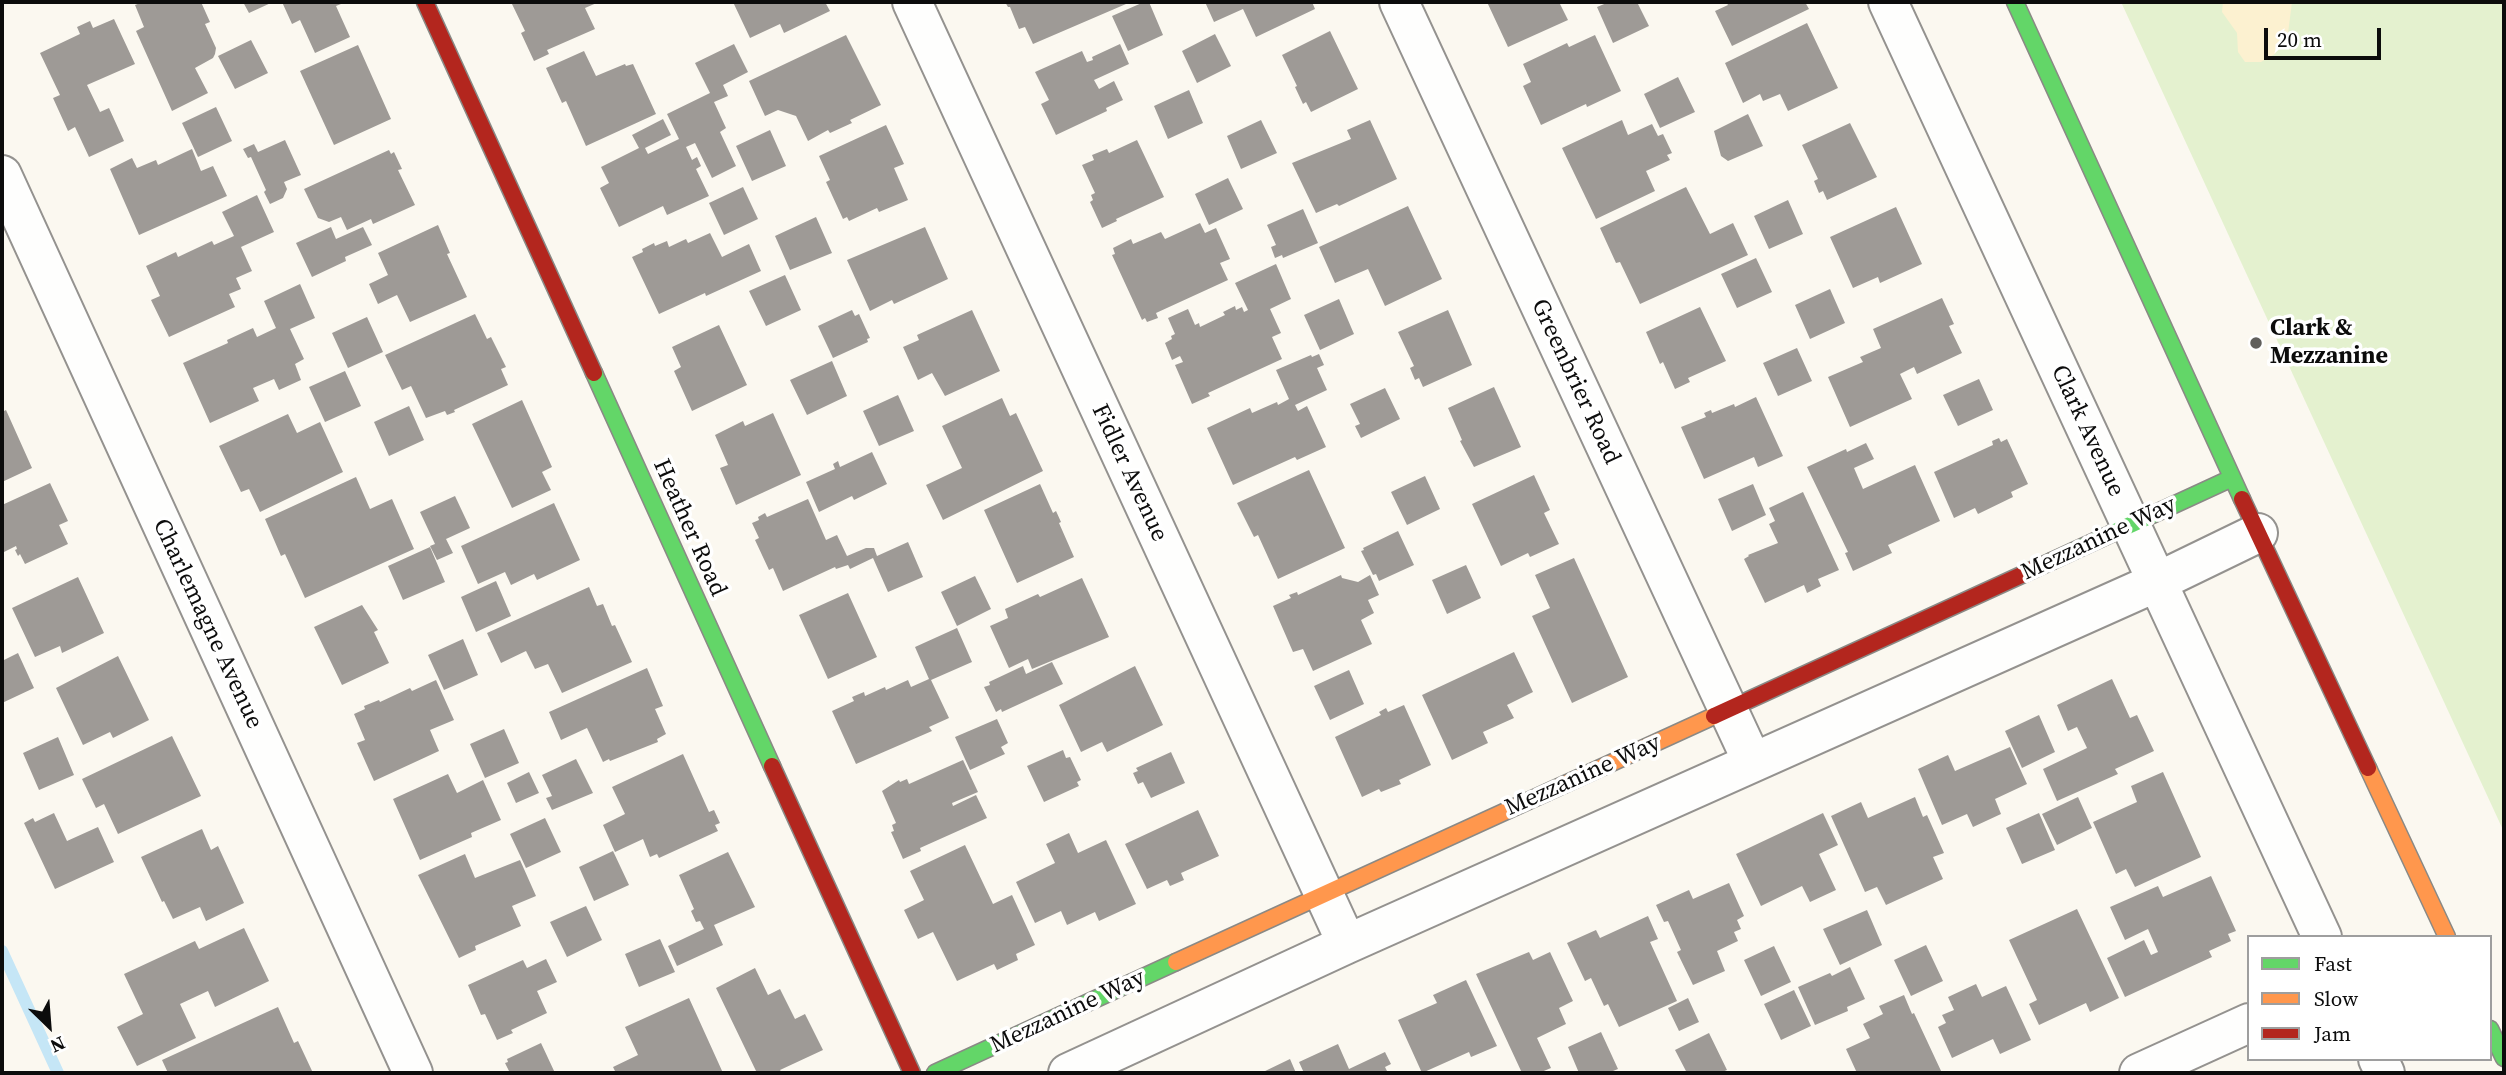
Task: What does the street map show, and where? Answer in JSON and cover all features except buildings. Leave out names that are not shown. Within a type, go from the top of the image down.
[{"type":"street","name":"Heather Road","points":[[425,2],[912,1073]]},
{"type":"street","name":"Fidler Avenue","points":[[912,2],[1347,944]]},
{"type":"street","name":"Greenbrier Road","points":[[1399,2],[1752,761]]},
{"type":"street","name":"Clark Avenue","points":[[1888,2],[2321,935]]},
{"type":"street","points":[[2015,2],[2232,478],[2446,935]]},
{"type":"street","name":"Charlemagne Avenue","points":[[2,175],[412,1073]]},
{"type":"street","name":"Mezzanine Way","points":[[935,1073],[2232,478]]},
{"type":"street","points":[[1068,1073],[1752,761],[2157,582],[2258,533]]},
{"type":"street","points":[[2139,1073],[2247,1024]]},
{"type":"street","points":[[2492,1032],[2504,1058]]},
{"type":"green space","points":[[2121,2],[2504,2],[2504,832]]},
{"type":"sand","points":[[2223,2],[2292,2],[2288,33],[2275,54],[2261,62],[2245,62],[2238,52],[2237,33],[2222,12]]},
{"type":"waterway","points":[[2,951],[58,1073]]},
{"type":"traffic: fast","points":[[2015,2],[2242,499]]},
{"type":"traffic: fast","points":[[594,373],[772,766]]},
{"type":"traffic: fast","points":[[2052,561],[2232,478]]},
{"type":"traffic: fast","points":[[935,1073],[1176,962]]},
{"type":"traffic: fast","points":[[2492,1033],[2504,1058]]},
{"type":"traffic: slow","points":[[1176,962],[1714,716]]},
{"type":"traffic: slow","points":[[2368,768],[2446,935]]},
{"type":"traffic: jam","points":[[425,2],[594,373]]},
{"type":"traffic: jam","points":[[2242,499],[2368,768]]},
{"type":"traffic: jam","points":[[1714,716],[2052,561]]},
{"type":"traffic: jam","points":[[772,766],[912,1073]]},
{"type":"place","name":"Clark & Mezzanine","points":[[2256,343]]}]
